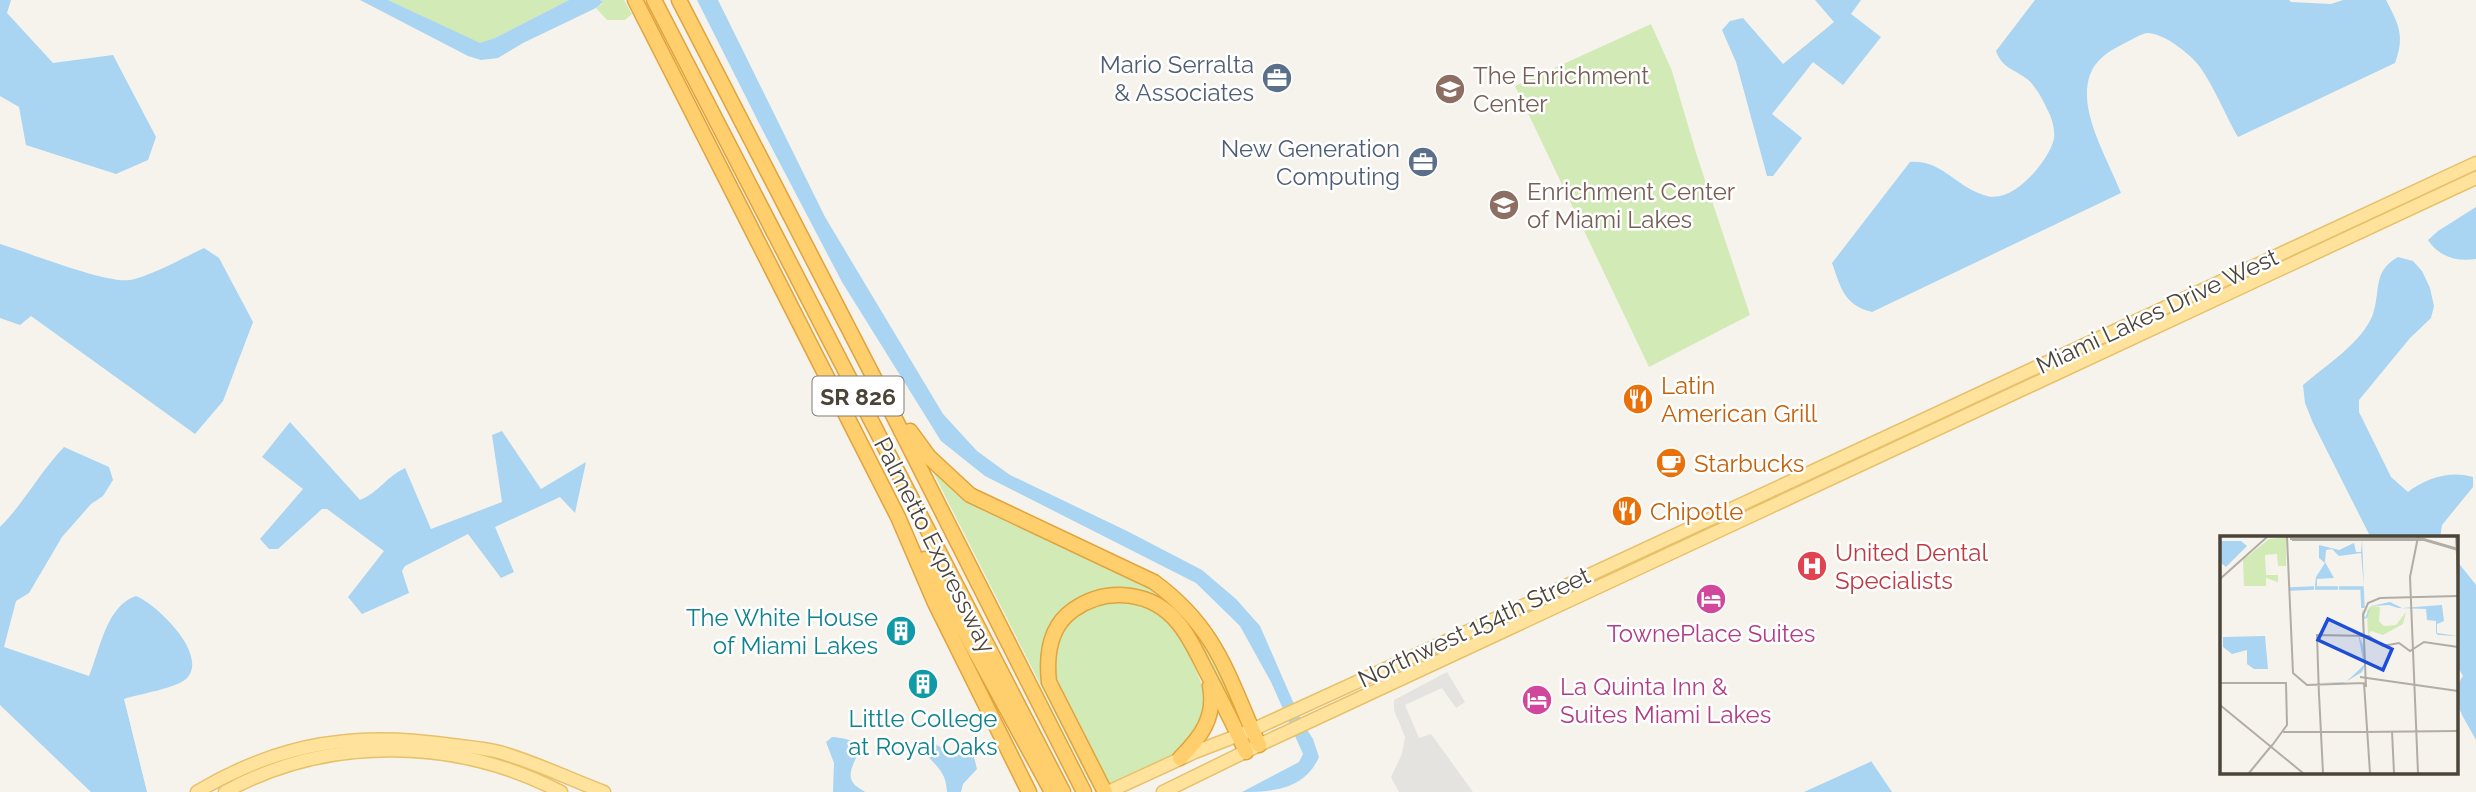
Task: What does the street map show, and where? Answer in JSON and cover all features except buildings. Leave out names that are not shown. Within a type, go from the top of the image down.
[{"type":"highway","points":[[627,0],[658,47]]},
{"type":"highway","points":[[635,0],[898,517],[938,609],[1028,792]]},
{"type":"highway","name":"Palmetto Expressway","points":[[654,0],[1063,792]]},
{"type":"highway","points":[[670,0],[936,513],[959,543]]},
{"type":"highway","name":"Palmetto Expressway","points":[[679,0],[1084,790]]},
{"type":"highway","points":[[887,403],[901,416],[929,457],[970,495],[1154,582],[1176,598],[1208,635],[1223,661],[1252,749]]},
{"type":"highway","points":[[898,517],[909,529],[1052,792]]},
{"type":"highway","points":[[1106,792],[1049,682],[1047,664],[1049,645],[1058,625],[1070,611],[1089,600],[1111,594],[1133,595],[1165,610],[1178,623],[1245,732]]},
{"type":"highway","points":[[1181,758],[1200,736],[1210,714],[1212,698],[1206,671]]},
{"type":"main road","name":"Miami Lakes Drive West","points":[[1841,466],[2476,163]]},
{"type":"main road","name":"Miami Lakes Drive West","points":[[1841,466],[2476,178]]},
{"type":"main road","name":"Northwest 154th Street","points":[[1106,792],[1841,466]]},
{"type":"main road","name":"Northwest 154th Street","points":[[1163,792],[1841,466]]},
{"type":"main road","points":[[197,792],[273,756],[315,744],[347,739],[386,739],[422,740],[498,752],[604,792]]},
{"type":"main road","points":[[225,792],[279,768],[317,757],[387,751],[438,753],[481,761],[506,767],[561,792]]},
{"type":"green space","points":[[388,0],[569,0],[480,44]]},
{"type":"green space","points":[[600,0],[624,0],[632,14],[625,20],[607,20],[596,8],[603,3]]},
{"type":"green space","points":[[1651,24],[1672,71],[1750,315],[1649,367],[1515,86]]},
{"type":"green space","points":[[930,466],[941,475],[1159,592],[1209,643],[1241,720],[1235,718],[1200,645],[1155,599],[1076,603],[1044,659],[1093,779],[1089,781]]},
{"type":"green space","points":[[1118,599],[1154,608],[1181,636],[1207,696],[1201,728],[1175,755],[1108,785],[1057,690],[1053,670],[1057,640],[1067,623],[1085,608]]},
{"type":"shaded area","points":[[1447,672],[1465,702],[1456,708],[1442,688],[1405,705],[1419,738],[1431,734],[1473,792],[1399,792],[1391,777],[1402,754],[1405,737],[1394,710],[1394,700]]},
{"type":"water","points":[[0,0],[11,0],[7,13],[53,63],[113,55],[156,137],[148,160],[116,174],[26,145],[19,107],[0,96]]},
{"type":"water","points":[[360,0],[388,0],[480,43],[569,0],[603,2],[498,58],[481,60],[468,56]]},
{"type":"water","points":[[697,0],[718,0],[825,217],[943,414],[977,451],[1010,475],[1202,570],[1236,599],[1260,626],[1301,720],[1313,739],[1319,757],[1305,776],[1297,782],[1276,789],[1242,792],[1299,762],[1303,754],[1271,682],[1240,626],[1196,583],[985,476],[941,441],[842,282]]},
{"type":"water","points":[[1815,0],[1861,0],[1851,14],[1881,37],[1843,85],[1813,62],[1772,114],[1802,138],[1773,176],[1767,176],[1736,62],[1722,30],[1730,21],[1743,18],[1783,64],[1834,22]]},
{"type":"water","points":[[2035,0],[2289,0],[2331,4],[2343,0],[2386,0],[2397,24],[2400,45],[2395,63],[2238,137],[2211,85],[2193,59],[2166,39],[2147,33],[2140,35],[2097,62],[2087,86],[2091,121],[2121,193],[1872,312],[1855,305],[1845,294],[1832,263],[1910,162],[1931,165],[1976,192],[1997,197],[2007,194],[2027,180],[2049,151],[2054,139],[2054,128],[2043,101],[2031,82],[2005,65],[1996,51]]},
{"type":"water","points":[[2476,207],[2476,259],[2449,257],[2432,246],[2428,240],[2438,231]]},
{"type":"water","points":[[0,244],[85,272],[119,280],[147,275],[204,248],[219,258],[253,322],[223,401],[195,434],[31,316],[20,325],[0,318]]},
{"type":"water","points":[[2398,257],[2413,261],[2422,271],[2430,288],[2434,306],[2431,318],[2410,338],[2359,400],[2359,412],[2391,477],[2408,492],[2439,477],[2456,474],[2473,477],[2473,487],[2442,525],[2440,536],[2370,536],[2305,403],[2303,385],[2352,344],[2368,324],[2373,314],[2381,275]]},
{"type":"water","points":[[290,422],[360,500],[405,468],[431,529],[502,502],[492,435],[502,431],[541,489],[586,462],[575,513],[560,497],[495,527],[514,572],[501,578],[468,534],[405,566],[402,571],[409,593],[362,614],[348,597],[384,551],[327,509],[322,509],[278,549],[269,549],[260,539],[303,489],[262,457]]},
{"type":"water","points":[[64,447],[109,467],[113,480],[103,496],[91,504],[62,537],[29,593],[16,601],[4,647],[89,676],[105,630],[126,601],[136,596],[167,619],[186,644],[191,656],[192,668],[187,678],[167,688],[124,699],[147,792],[91,792],[0,705],[0,527]]},
{"type":"water","points":[[2458,562],[2476,585],[2476,740],[2458,704],[2458,688],[2463,676],[2458,667]]},
{"type":"water","points":[[832,737],[847,739],[858,748],[851,774],[853,783],[865,792],[833,792],[834,763],[826,742]]},
{"type":"water","points":[[930,741],[949,752],[971,754],[974,757],[977,769],[963,784],[961,792],[947,792],[944,776],[921,745]]},
{"type":"water","points":[[1870,762],[1892,792],[1804,792]]},
{"type":"place","name":"Mario Serralta & Associates","points":[[1277,78]]},
{"type":"place","name":"The Enrichment Center","points":[[1450,89]]},
{"type":"place","name":"New Generation Computing","points":[[1423,162]]},
{"type":"place","name":"Enrichment Center of Miami Lakes","points":[[1504,205]]},
{"type":"place","name":"Latin American Grill","points":[[1638,399]]},
{"type":"place","name":"Starbucks","points":[[1671,463]]},
{"type":"place","name":"Chipotle","points":[[1627,511]]},
{"type":"place","name":"United Dental Specialists","points":[[1812,566]]},
{"type":"place","name":"TownePlace Suites","points":[[1711,599]]},
{"type":"place","name":"The White House of Miami Lakes","points":[[901,631]]},
{"type":"place","name":"Little College at Royal Oaks","points":[[923,684]]},
{"type":"place","name":"La Quinta Inn & Suites Miami Lakes","points":[[1537,700]]}]
